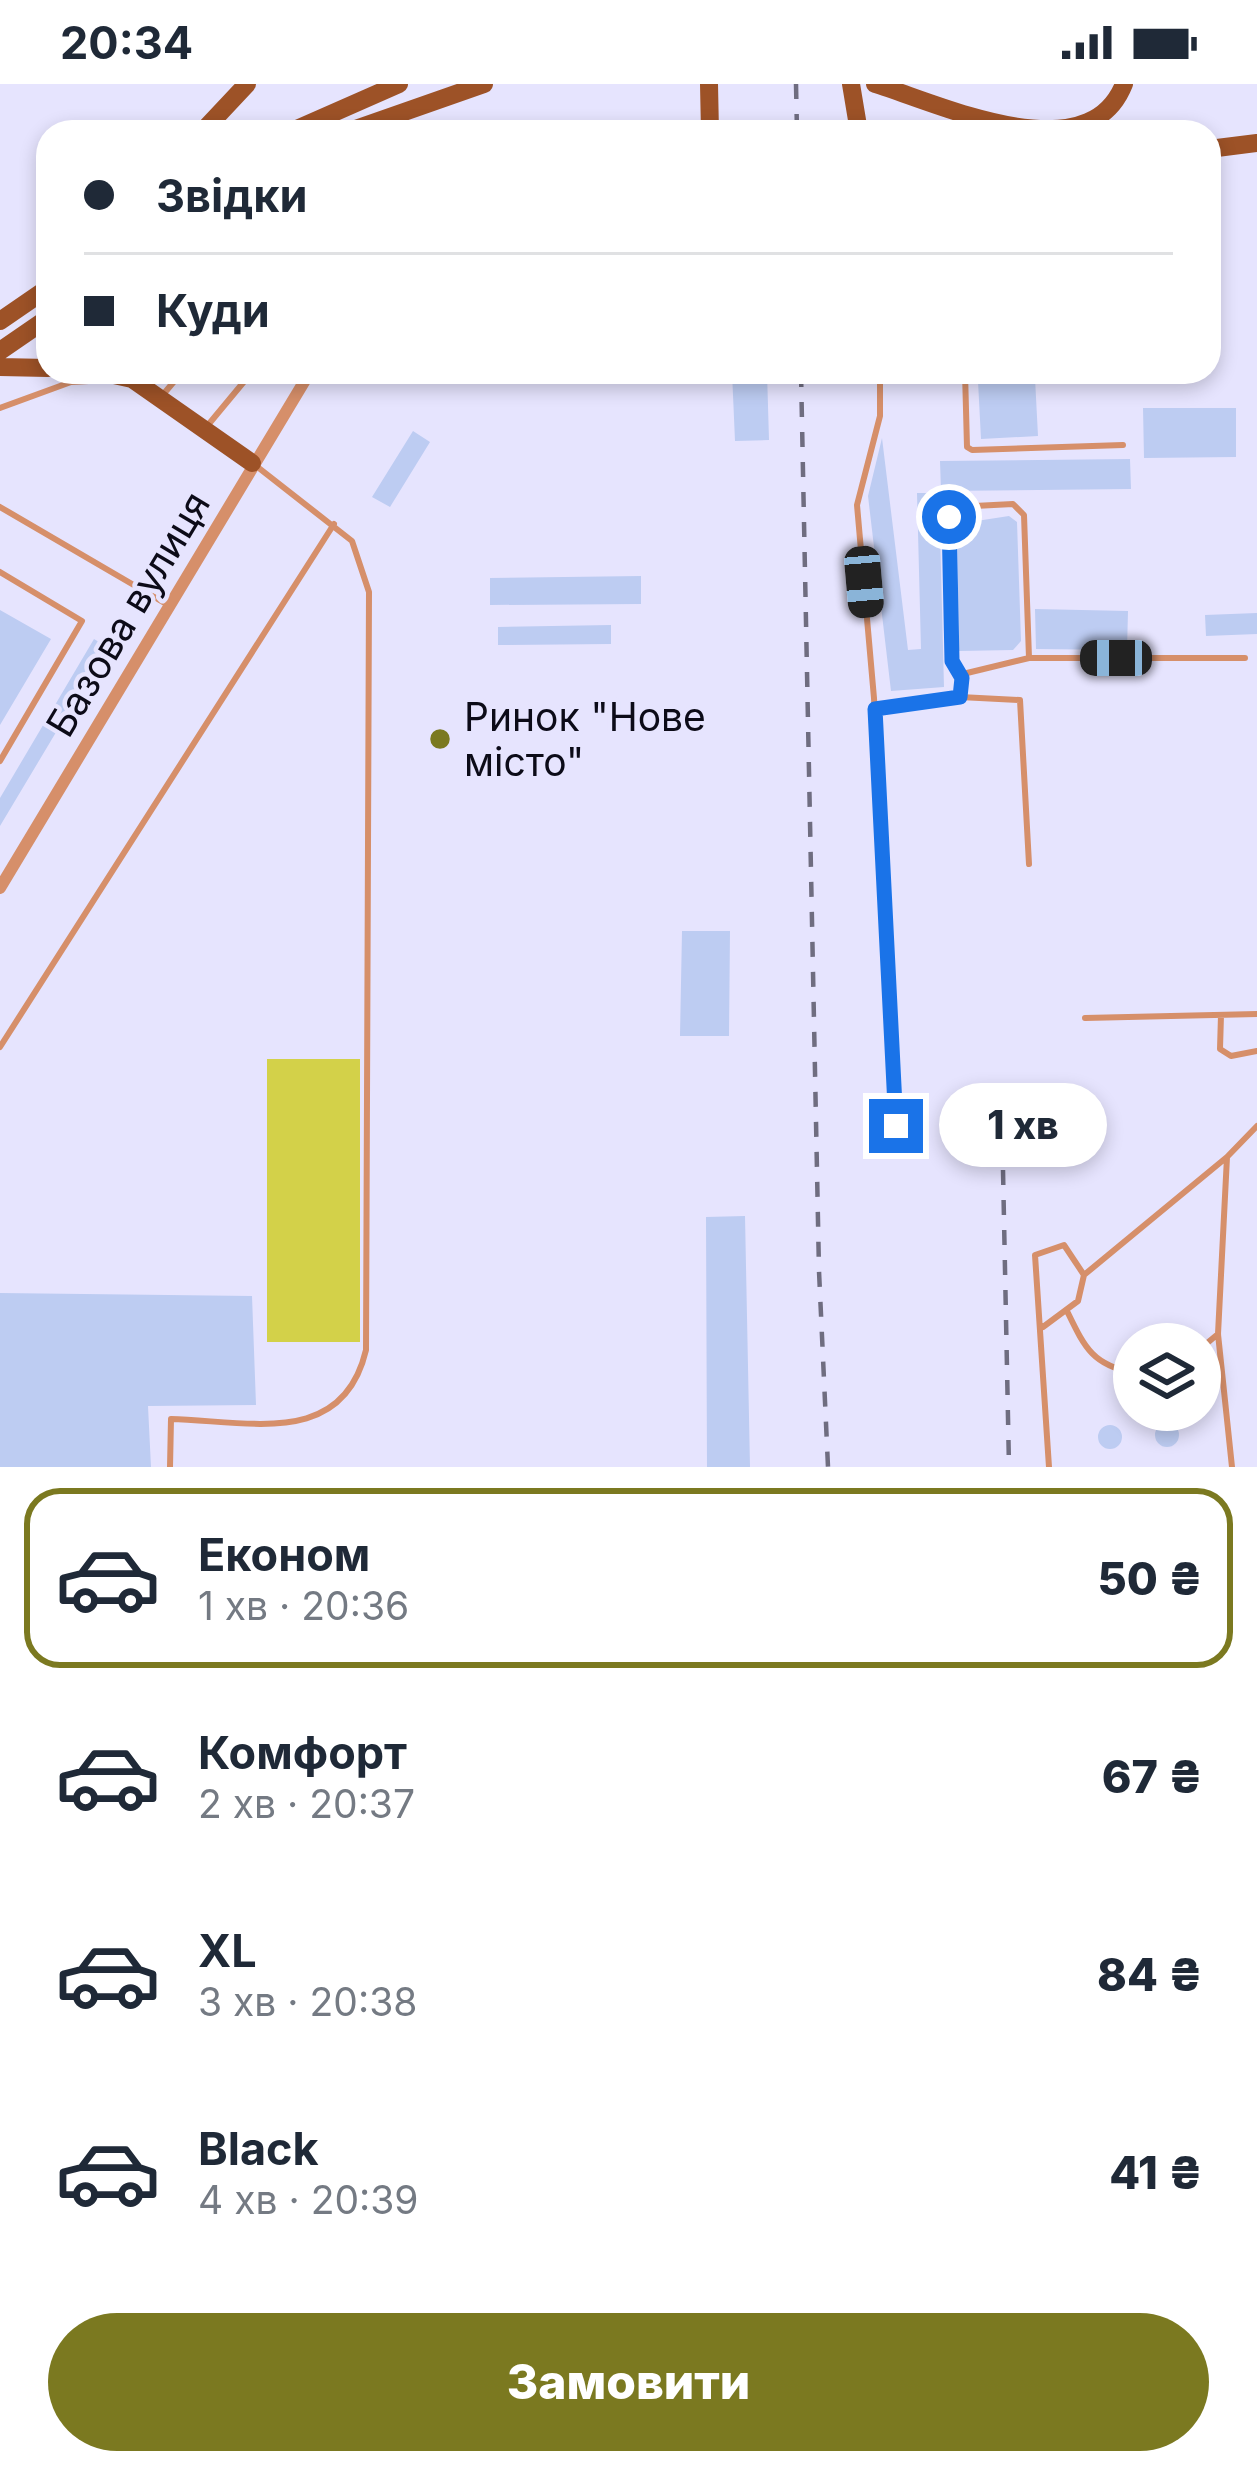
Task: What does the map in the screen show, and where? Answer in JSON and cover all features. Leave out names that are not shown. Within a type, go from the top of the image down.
[{"type":"main road","points":[[213,120],[247,84]]},
{"type":"main road","points":[[317,120],[399,84]]},
{"type":"main road","points":[[381,120],[484,84]]},
{"type":"main road","points":[[709,84],[710,120]]},
{"type":"main road","points":[[851,84],[857,120]]},
{"type":"main road","points":[[875,84],[991,120]]},
{"type":"main road","points":[[1096,120],[1114,104],[1124,84]]},
{"type":"main road","points":[[1221,148],[1257,143]]},
{"type":"main road","points":[[0,321],[36,296]]},
{"type":"main road","points":[[0,351],[36,326]]},
{"type":"main road","points":[[0,368],[36,368]]},
{"type":"main road","points":[[141,384],[252,463]]},
{"type":"street","name":"Базова вулиця","points":[[0,888],[302,384]]},
{"type":"lane","points":[[0,408],[65,384]]},
{"type":"lane","points":[[159,398],[171,384]]},
{"type":"lane","points":[[204,430],[242,384]]},
{"type":"lane","points":[[880,384],[880,416],[856,505],[875,709],[896,1126]]},
{"type":"lane","points":[[965,384],[967,447],[973,450],[1124,445]]},
{"type":"lane","points":[[170,1467],[171,1419],[304,1422],[328,1413],[348,1395],[366,1350],[370,606],[363,562],[334,523],[252,463]]},
{"type":"lane","points":[[960,697],[962,678],[952,661],[949,517],[955,507],[1013,504],[1024,515],[1030,658]]},
{"type":"lane","points":[[0,507],[168,605]]},
{"type":"lane","points":[[0,1047],[334,523]]},
{"type":"lane","points":[[0,572],[82,621],[0,761]]},
{"type":"lane","points":[[962,678],[1030,658],[1245,658]]},
{"type":"lane","points":[[875,709],[960,697],[1014,697],[1025,708],[1029,864]]},
{"type":"lane","points":[[1085,1018],[1257,1014]]},
{"type":"lane","points":[[1221,1015],[1216,1034],[1220,1049],[1231,1056],[1257,1051]]},
{"type":"lane","points":[[1043,1327],[1068,1313],[1078,1301],[1084,1275],[1227,1157],[1257,1126]]},
{"type":"lane","points":[[1219,1323],[1227,1157]]},
{"type":"lane","points":[[1049,1467],[1043,1327],[1035,1314],[1035,1255],[1064,1245],[1084,1275]]},
{"type":"lane","points":[[1068,1313],[1087,1353],[1113,1368]]},
{"type":"lane","points":[[1221,1362],[1232,1467]]},
{"type":"shaded area","points":[[267,1059],[360,1059],[360,1342],[267,1342]]},
{"type":"building","points":[[733,384],[767,384],[769,440],[735,441]]},
{"type":"building","points":[[978,384],[1035,384],[1038,436],[981,439]]},
{"type":"building","points":[[1143,408],[1236,408],[1236,457],[1144,458]]},
{"type":"building","points":[[413,431],[430,442],[390,507],[372,497]]},
{"type":"building","points":[[882,438],[908,650],[921,649],[917,493],[939,493],[944,687],[891,691],[868,496]]},
{"type":"building","points":[[1130,459],[1131,489],[941,491],[940,461]]},
{"type":"building","points":[[1009,516],[1017,522],[1021,641],[1013,650],[959,651],[957,524]]},
{"type":"building","points":[[641,576],[641,604],[490,605],[490,578]]},
{"type":"building","points":[[1035,609],[1128,611],[1127,650],[1036,649]]},
{"type":"building","points":[[0,610],[51,639],[0,725]]},
{"type":"building","points":[[1257,613],[1257,634],[1206,636],[1205,615]]},
{"type":"building","points":[[611,625],[611,644],[498,645],[498,627]]},
{"type":"building","points":[[94,639],[107,647],[0,826],[0,798]]},
{"type":"building","points":[[682,931],[730,931],[729,1036],[680,1036]]},
{"type":"building","points":[[745,1216],[750,1467],[707,1467],[706,1217]]},
{"type":"building","points":[[0,1293],[252,1296],[256,1405],[148,1406],[151,1467],[0,1467]]},
{"type":"building","points":[[1105,1425],[1122,1432],[1122,1442],[1115,1449],[1105,1449],[1098,1442],[1098,1432]]},
{"type":"building","points":[[1156,1431],[1178,1431],[1176,1444],[1158,1444]]},
{"type":"railway","points":[[796,84],[797,120]]},
{"type":"railway","points":[[801,384],[819,1271],[828,1467]]},
{"type":"railway","points":[[1003,1170],[1009,1467]]},
{"type":"place","name":"Ринок \"Нове місто\"","points":[[440,739]]},
{"type":"route","points":[[896,1126],[875,709],[960,697],[962,678],[952,661],[949,517]]}]
